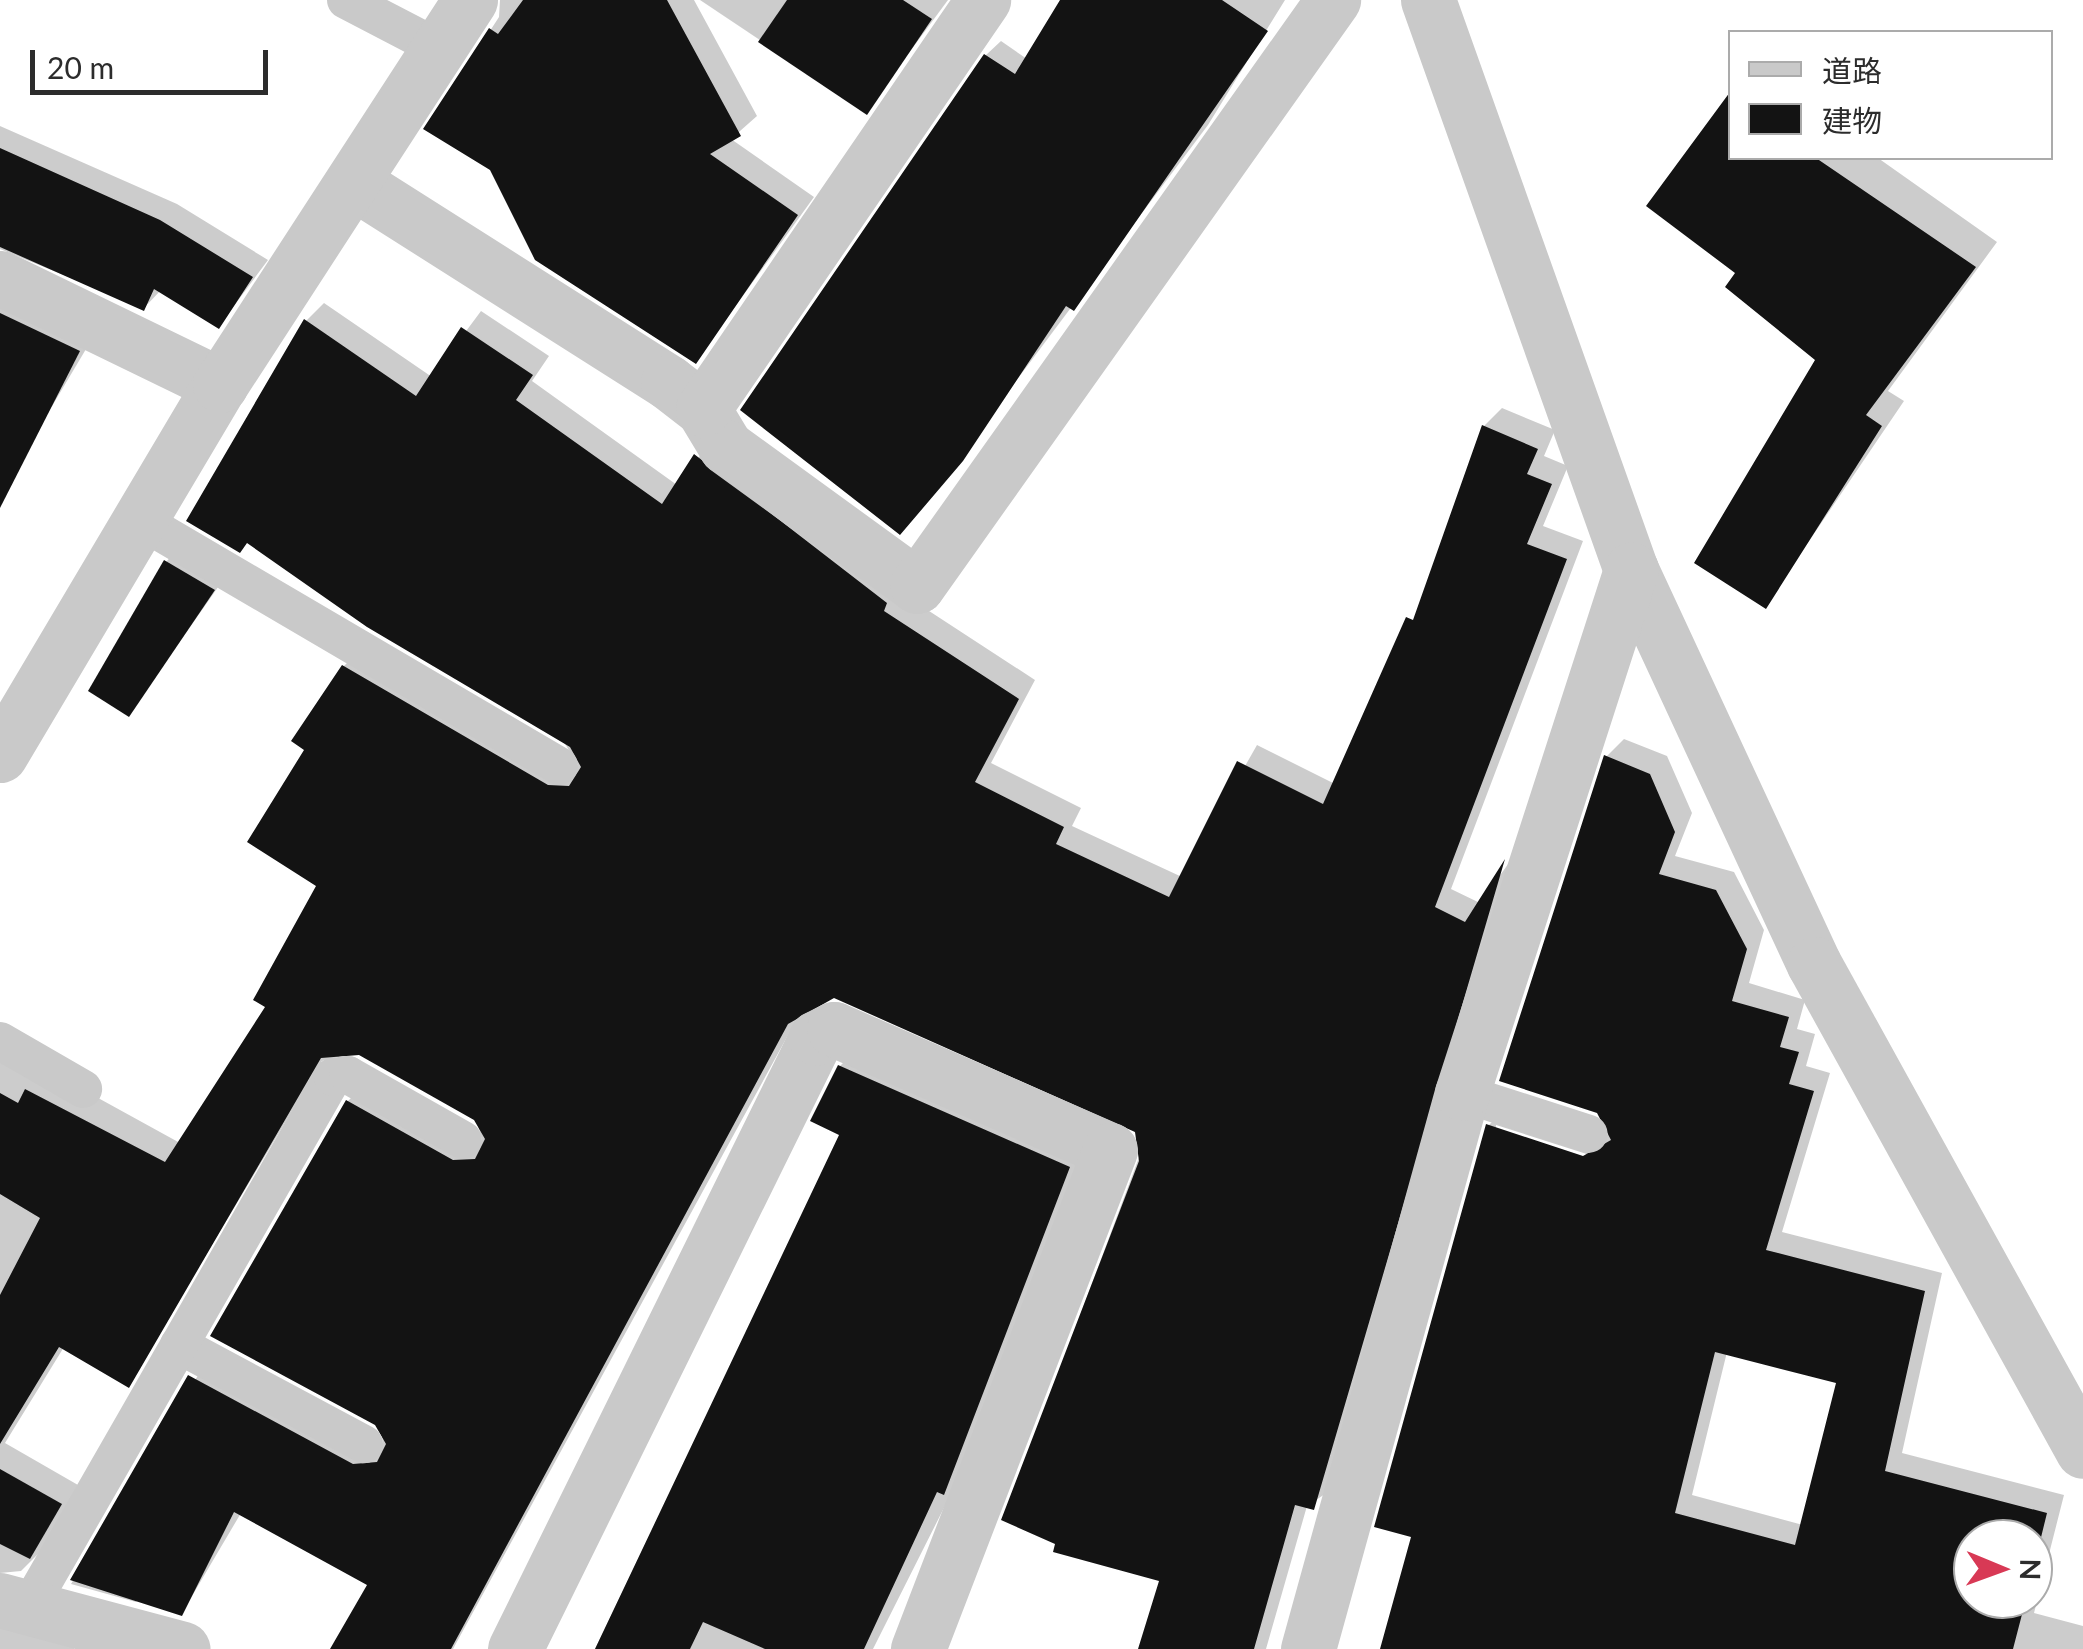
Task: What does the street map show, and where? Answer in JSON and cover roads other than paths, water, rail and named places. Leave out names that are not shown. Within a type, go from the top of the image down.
[{"type":"street","points":[[0,756],[220,385],[356,184],[470,0]]},
{"type":"street","points":[[703,409],[983,0]]},
{"type":"street","points":[[356,184],[703,409],[726,447],[814,517],[917,586],[928,582],[1333,0]]},
{"type":"street","points":[[1428,0],[1631,570],[1814,964],[2083,1450]]},
{"type":"street","points":[[0,278],[220,385]]},
{"type":"street","points":[[1308,1649],[1462,1093],[1631,570]]},
{"type":"street","points":[[514,1649],[816,1038],[834,1028],[1110,1150],[918,1649]]},
{"type":"street","points":[[15,1603],[147,1645]]},
{"type":"lane","points":[[346,0],[440,49]]},
{"type":"lane","points":[[138,520],[559,766]]},
{"type":"lane","points":[[0,1042],[83,1090]]},
{"type":"lane","points":[[15,1603],[179,1345],[334,1077],[348,1075],[462,1140]]},
{"type":"lane","points":[[1462,1093],[1590,1134]]},
{"type":"lane","points":[[179,1345],[364,1444]]}]
